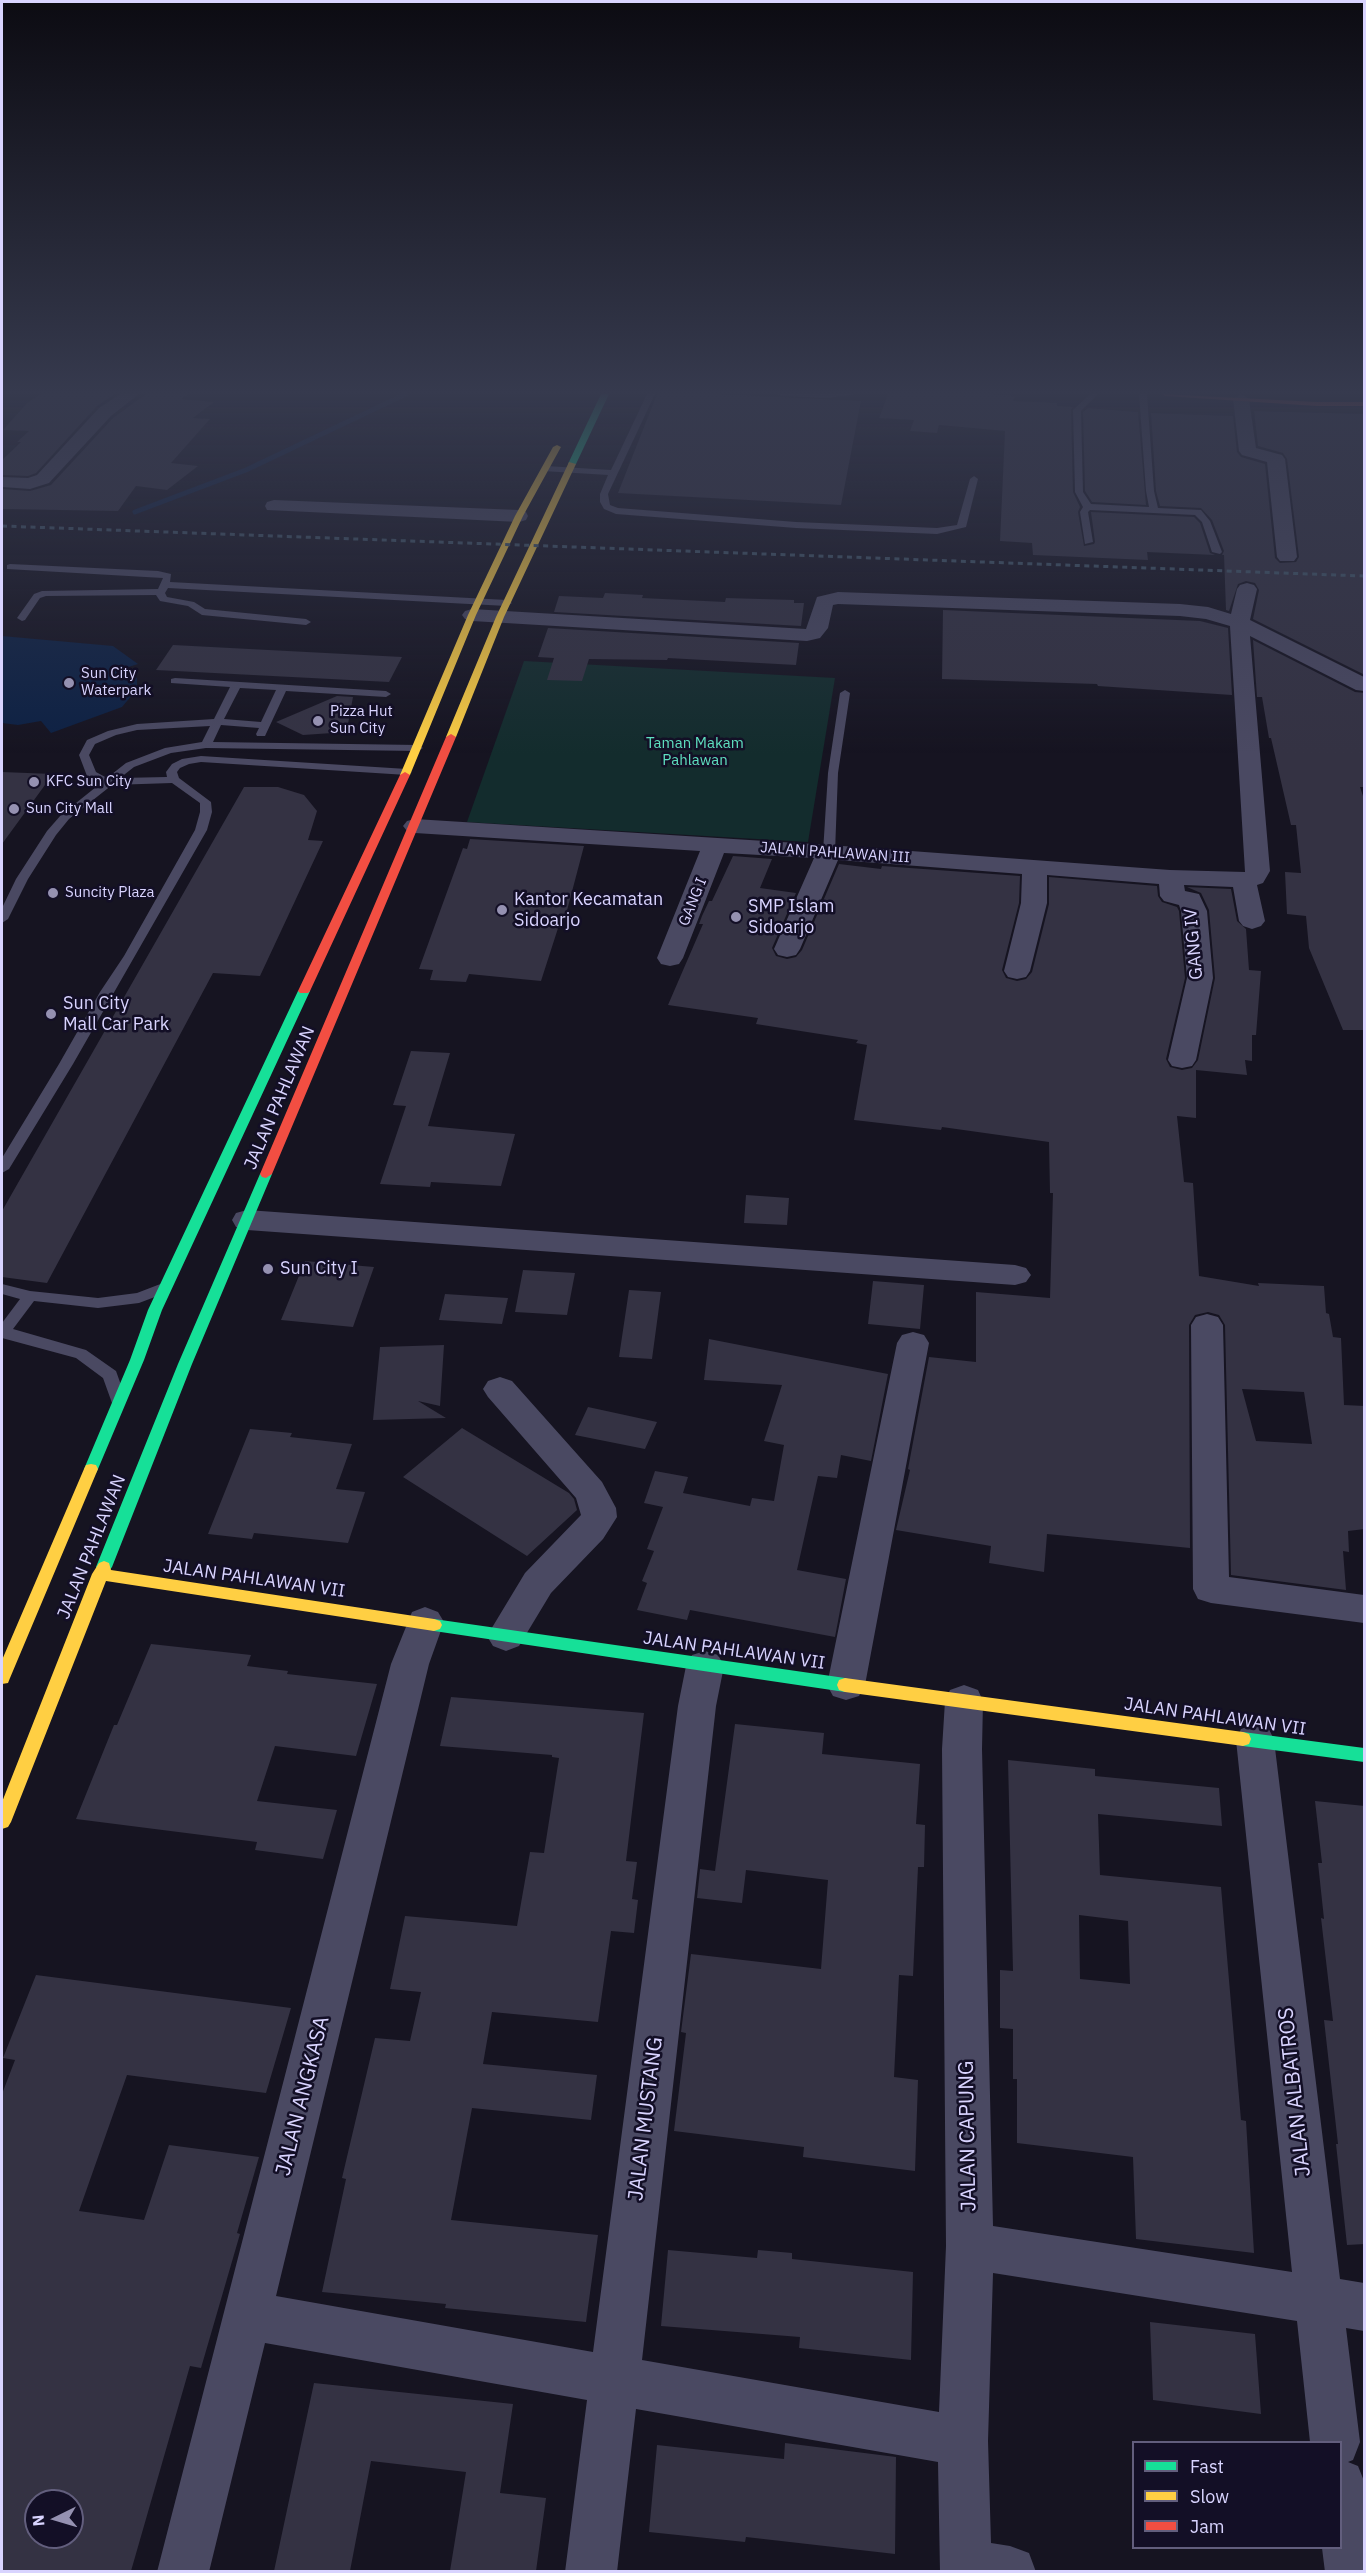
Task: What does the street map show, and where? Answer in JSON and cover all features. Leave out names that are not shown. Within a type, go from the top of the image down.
[{"type":"main road","name":"JALAN PAHLAWAN","points":[[2,1822],[185,1364],[415,826],[504,610],[549,514]]},
{"type":"main road","name":"JALAN PAHLAWAN","points":[[2,1678],[137,1360],[155,1310],[408,772],[451,662],[519,516]]},
{"type":"main road","points":[[155,1310],[172,1312]]},
{"type":"main road","points":[[189,1314],[206,1315]]},
{"type":"main road","points":[[137,1360],[185,1364]]},
{"type":"main road","name":"JALAN PAHLAWAN VII","points":[[100,1574],[705,1666],[1365,1755]]},
{"type":"street","points":[[472,514],[519,516]]},
{"type":"street","points":[[1282,514],[1287,556]]},
{"type":"street","points":[[1247,589],[1241,617],[1258,871],[1249,879],[1252,921]]},
{"type":"street","points":[[476,608],[807,635],[816,632],[821,607],[828,599],[887,598],[1180,610],[1241,617],[1365,685]]},
{"type":"street","name":"JALAN PAHLAWAN III","points":[[415,826],[829,852],[1170,877],[1249,879]]},
{"type":"street","name":"GANG I","points":[[670,958],[716,845]]},
{"type":"street","points":[[787,949],[829,852]]},
{"type":"street","points":[[1017,971],[1034,903],[1035,868]]},
{"type":"street","name":"GANG IV","points":[[1170,877],[1173,896],[1190,899],[1194,911],[1200,978],[1182,1060]]},
{"type":"street","points":[[247,1220],[1016,1275]]},
{"type":"street","points":[[1207,1325],[1211,1588],[1365,1610]]},
{"type":"street","points":[[846,1685],[913,1343]]},
{"type":"street","points":[[500,1389],[590,1491],[598,1508],[599,1517],[590,1530],[538,1583],[506,1636]]},
{"type":"street","name":"JALAN ANGKASA","points":[[183,2571],[249,2316],[410,1664],[425,1622]]},
{"type":"street","name":"JALAN MUSTANG","points":[[591,2571],[697,1706],[705,1666]]},
{"type":"street","name":"JALAN CAPUNG","points":[[964,1701],[962,1749],[970,2246],[963,2441],[980,2569]]},
{"type":"street","name":"JALAN ALBATROS","points":[[1255,1740],[1335,2441]]},
{"type":"street","points":[[970,2246],[1365,2307]]},
{"type":"street","points":[[249,2316],[963,2441]]},
{"type":"street","points":[[1342,2493],[1351,2571]]},
{"type":"lane","points":[[656,514],[796,525],[937,531],[961,527],[965,514]]},
{"type":"lane","points":[[1084,514],[1088,542]]},
{"type":"lane","points":[[1202,514],[1217,552]]},
{"type":"lane","points":[[10,567],[158,574],[168,576],[162,589],[163,599],[191,604],[202,612],[306,622]]},
{"type":"lane","points":[[22,618],[37,596],[45,593],[162,589],[476,608]]},
{"type":"lane","points":[[175,681],[386,694]]},
{"type":"lane","points":[[206,744],[236,685]]},
{"type":"lane","points":[[256,745],[282,688]]},
{"type":"lane","points":[[829,852],[833,773],[845,693]]},
{"type":"lane","points":[[174,780],[107,782],[91,774],[84,755],[91,742],[112,733],[136,727],[217,722],[265,725]]},
{"type":"lane","points":[[2,919],[22,879],[51,833],[107,782],[130,765],[148,757],[169,750],[206,744],[418,748]]},
{"type":"lane","points":[[342,768],[348,747]]},
{"type":"lane","points":[[2,1169],[106,992],[130,956],[201,830],[206,812],[205,802],[174,780],[171,772],[176,766],[186,761],[201,759],[408,772]]},
{"type":"lane","points":[[2,1289],[30,1296],[98,1303],[138,1298],[166,1286]]},
{"type":"lane","points":[[30,1296],[2,1332],[81,1354],[110,1375],[119,1402]]},
{"type":"green space","name":"Taman Makam Pahlawan","points":[[524,661],[835,678],[808,842],[467,822]]},
{"type":"water","name":"Sun City Waterpark","points":[[2,636],[113,646],[138,664],[122,669],[137,678],[137,689],[122,707],[51,733],[41,721],[18,725],[2,723]]},
{"type":"building","points":[[1001,514],[1078,514],[1084,546],[1095,542],[1091,514],[1194,517],[1200,523],[1210,553],[1215,555],[1147,552],[1148,560],[1033,555],[1032,543],[1000,541]]},
{"type":"building","points":[[1207,514],[1270,514],[1275,558],[1280,563],[1296,562],[1299,557],[1294,514],[1365,514],[1365,675],[1253,619],[1259,590],[1255,583],[1246,581],[1238,584],[1229,611],[1226,610],[1224,555],[1222,555],[1224,551],[1212,520]]},
{"type":"building","points":[[605,593],[643,595],[642,598],[725,602],[726,598],[794,600],[794,603],[804,603],[801,626],[554,612],[559,596],[603,598]]},
{"type":"building","points":[[943,610],[1200,621],[1228,628],[1232,695],[1098,686],[1097,684],[942,679]]},
{"type":"building","points":[[548,628],[799,643],[796,665],[668,658],[667,660],[589,659],[582,681],[547,680],[554,658],[538,657]]},
{"type":"building","points":[[1253,640],[1355,692],[1365,693],[1365,787],[1360,787],[1365,802],[1365,1030],[1343,1030],[1309,948],[1306,916],[1287,914],[1285,872],[1301,873],[1296,825],[1291,825],[1271,738],[1269,738],[1262,697],[1257,697]]},
{"type":"building","points":[[173,645],[402,657],[389,682],[156,670]]},
{"type":"building","name":"Pizza Hut Sun City","points":[[337,696],[353,697],[348,724],[332,733],[303,735],[276,722]]},
{"type":"building","name":"Sun City Mall","points":[[2,772],[53,774],[2,844]]},
{"type":"building","points":[[244,787],[278,787],[304,795],[317,811],[308,840],[323,841],[260,976],[213,973],[47,1283],[2,1277],[2,1211]]},
{"type":"building","name":"Kantor Kecamatan Sidoarjo","points":[[470,839],[584,846],[564,922],[560,922],[541,981],[469,974],[466,982],[430,980],[433,970],[419,969],[463,848],[467,849]]},
{"type":"building","points":[[733,856],[772,859],[760,888],[796,893],[772,948],[776,956],[787,959],[796,957],[802,950],[839,864],[881,869],[882,866],[1020,876],[1019,903],[1002,970],[1006,978],[1017,981],[1026,979],[1032,972],[1049,904],[1049,877],[1157,886],[1158,896],[1162,902],[1177,907],[1179,911],[1185,978],[1166,1059],[1170,1067],[1182,1070],[1192,1068],[1198,1060],[1215,978],[1209,910],[1201,893],[1187,887],[1231,889],[1237,921],[1246,929],[1249,970],[1261,971],[1256,1035],[1252,1035],[1252,1061],[1245,1060],[1247,1075],[1196,1070],[1196,1118],[1177,1116],[1184,1182],[1193,1183],[1199,1276],[1259,1286],[1258,1283],[1324,1286],[1326,1313],[1329,1314],[1333,1337],[1341,1338],[1344,1405],[1365,1406],[1365,1529],[1348,1531],[1349,1552],[1343,1551],[1346,1590],[1231,1575],[1225,1325],[1219,1315],[1208,1312],[1195,1315],[1189,1325],[1190,1548],[1047,1534],[1044,1572],[989,1563],[991,1546],[896,1530],[910,1470],[908,1469],[929,1357],[976,1362],[976,1292],[1050,1298],[1053,1193],[1050,1193],[1049,1142],[942,1127],[941,1130],[854,1120],[867,1045],[856,1043],[858,1040],[756,1024],[758,1018],[668,1005],[703,924],[699,924],[702,916],[709,901],[712,901]],"holes":[[[1242,1389],[1304,1392],[1312,1444],[1256,1441]]]},
{"type":"building","points":[[411,1051],[450,1053],[428,1126],[515,1134],[501,1186],[431,1182],[430,1187],[380,1184],[406,1106],[393,1105]]},
{"type":"building","points":[[746,1195],[789,1198],[787,1225],[744,1223]]},
{"type":"building","points":[[305,1261],[374,1267],[353,1327],[281,1320]]},
{"type":"building","points":[[523,1270],[575,1273],[567,1315],[515,1312]]},
{"type":"building","points":[[873,1281],[924,1285],[920,1329],[868,1324]]},
{"type":"building","points":[[629,1290],[661,1292],[652,1359],[619,1357]]},
{"type":"building","points":[[445,1294],[508,1298],[502,1324],[439,1320]]},
{"type":"building","points":[[709,1339],[888,1374],[871,1461],[841,1455],[837,1478],[818,1476],[797,1570],[846,1579],[835,1637],[690,1610],[687,1620],[637,1610],[647,1583],[642,1581],[654,1551],[647,1549],[663,1507],[644,1503],[655,1471],[688,1477],[683,1493],[750,1506],[752,1498],[774,1501],[784,1445],[764,1441],[782,1385],[704,1380]]},
{"type":"building","points":[[444,1345],[440,1406],[418,1401],[446,1418],[373,1420],[380,1347]]},
{"type":"building","points":[[588,1407],[657,1422],[645,1449],[575,1435]]},
{"type":"building","points":[[462,1428],[569,1493],[574,1499],[577,1510],[527,1556],[403,1477]]},
{"type":"building","points":[[250,1429],[292,1433],[290,1437],[352,1444],[336,1489],[365,1492],[348,1543],[254,1533],[252,1539],[208,1534]]},
{"type":"building","points":[[151,1644],[251,1655],[247,1666],[288,1671],[287,1674],[377,1684],[356,1756],[275,1746],[257,1801],[337,1810],[323,1859],[255,1850],[257,1842],[76,1819],[114,1725],[117,1725]]},
{"type":"building","points":[[451,1697],[644,1713],[626,1861],[637,1862],[632,1899],[638,1900],[634,1933],[611,1931],[598,2022],[492,2012],[483,2064],[597,2075],[591,2120],[472,2108],[451,2220],[598,2235],[586,2322],[445,2308],[446,2304],[322,2292],[346,2179],[342,2178],[375,2038],[410,2041],[421,1992],[390,1989],[405,1916],[517,1926],[530,1852],[544,1853],[559,1758],[552,1757],[552,1755],[440,1746]]},
{"type":"building","points":[[735,1724],[824,1733],[822,1754],[920,1764],[916,1824],[925,1825],[924,1867],[918,1867],[913,1976],[899,1975],[894,2077],[918,2080],[915,2171],[803,2157],[804,2147],[674,2131],[686,2033],[681,2032],[691,1954],[821,1969],[828,1880],[746,1870],[742,1903],[697,1898],[700,1869],[715,1871]]},
{"type":"building","points":[[1008,1760],[1095,1769],[1095,1776],[1219,1788],[1222,1826],[1098,1814],[1100,1875],[1221,1887],[1241,2120],[1246,2121],[1254,2253],[1136,2239],[1133,2157],[1017,2143],[1017,2079],[1013,2079],[1013,2029],[1000,2028],[1000,1970],[1013,1971]],"holes":[[[1079,1915],[1128,1921],[1130,1984],[1080,1979]]]},
{"type":"building","points":[[1315,1801],[1365,1806],[1365,2244],[1347,2245],[1324,2020],[1333,2021],[1321,1918],[1324,1919],[1318,1863],[1322,1863]]},
{"type":"building","points":[[36,1975],[291,2008],[266,2093],[127,2075],[79,2211],[144,2220],[169,2145],[259,2157],[237,2233],[240,2234],[201,2368],[190,2366],[131,2571],[2,2571],[2,2094],[15,2060],[3,2058]]},
{"type":"building","points":[[668,2250],[757,2258],[758,2250],[792,2253],[792,2259],[913,2272],[911,2360],[799,2348],[800,2337],[661,2326]]},
{"type":"building","points":[[1150,2322],[1255,2334],[1261,2414],[1153,2400]]},
{"type":"building","points":[[314,2383],[513,2404],[500,2493],[546,2498],[536,2571],[450,2571],[466,2472],[371,2461],[350,2571],[274,2571]]},
{"type":"building","points":[[785,2443],[896,2457],[895,2554],[746,2537],[745,2542],[649,2532],[657,2445],[784,2459]]},
{"type":"railway","points":[[2,526],[1364,576]]},
{"type":"traffic: fast","points":[[91,1469],[137,1360],[155,1310],[304,991]]},
{"type":"traffic: fast","points":[[104,1567],[185,1364],[266,1174]]},
{"type":"traffic: fast","points":[[434,1625],[845,1685]]},
{"type":"traffic: fast","points":[[1243,1739],[1364,1755]]},
{"type":"traffic: slow","points":[[405,775],[472,615],[520,514]]},
{"type":"traffic: slow","points":[[451,737],[500,617],[548,514]]},
{"type":"traffic: slow","points":[[2,1678],[91,1469]]},
{"type":"traffic: slow","points":[[2,1822],[104,1567]]},
{"type":"traffic: slow","points":[[100,1574],[434,1625]]},
{"type":"traffic: slow","points":[[845,1685],[1243,1739]]},
{"type":"traffic: jam","points":[[266,1174],[451,737]]},
{"type":"traffic: jam","points":[[304,991],[405,775]]},
{"type":"place","name":"Sun City Waterpark","points":[[69,683]]},
{"type":"place","name":"Pizza Hut Sun City","points":[[318,721]]},
{"type":"place","name":"KFC Sun City","points":[[34,782]]},
{"type":"place","name":"Sun City Mall","points":[[14,809]]},
{"type":"place","name":"Suncity Plaza","points":[[53,893]]},
{"type":"place","name":"Kantor Kecamatan Sidoarjo","points":[[502,910]]},
{"type":"place","name":"SMP Islam Sidoarjo","points":[[736,917]]},
{"type":"place","name":"Sun City Mall Car Park","points":[[51,1014]]},
{"type":"place","name":"Sun City I","points":[[268,1269]]}]
